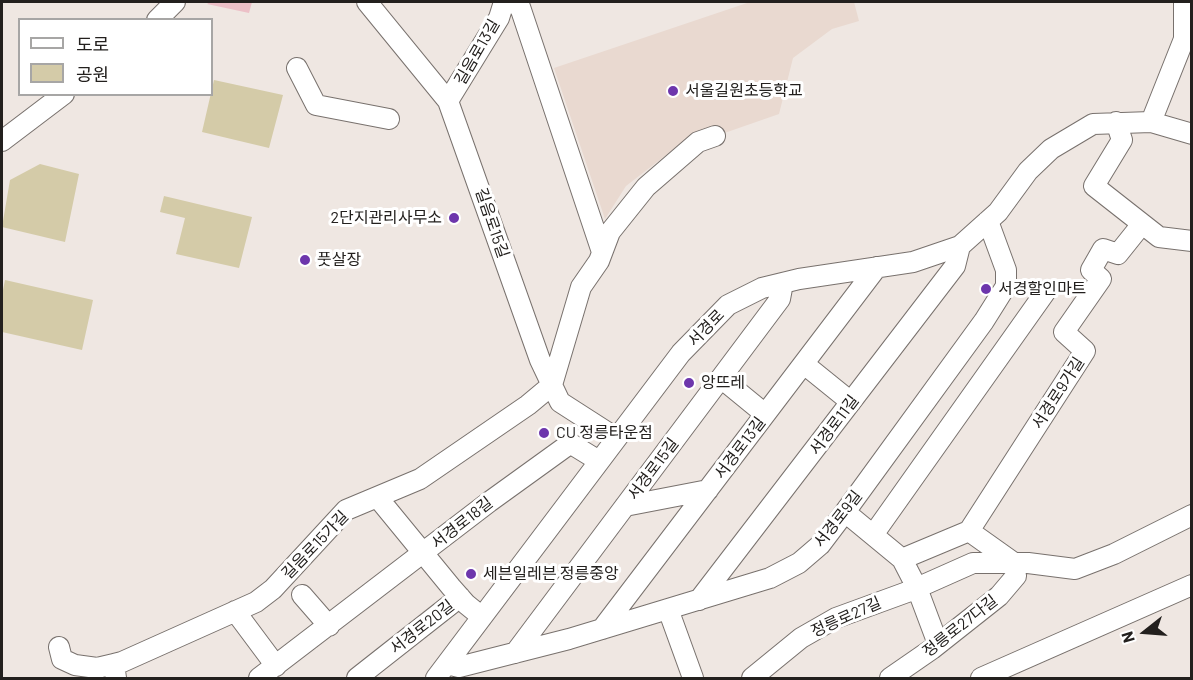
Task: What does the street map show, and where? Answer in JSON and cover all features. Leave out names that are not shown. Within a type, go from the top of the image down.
[{"type":"street","points":[[159,18],[175,2]]},
{"type":"street","name":"길음로15길","points":[[367,2],[448,101],[540,360],[560,402],[616,438]]},
{"type":"street","name":"길음로13길","points":[[448,101],[498,18],[504,2]]},
{"type":"street","points":[[511,2],[520,7],[602,252]]},
{"type":"street","points":[[1151,122],[1184,39],[1184,2]]},
{"type":"street","points":[[297,68],[316,105],[389,119]]},
{"type":"street","points":[[2,141],[61,96]]},
{"type":"street","points":[[1116,122],[1122,140],[1094,186],[1159,237],[1191,241]]},
{"type":"street","name":"서경로","points":[[441,671],[681,353],[728,305],[762,288],[913,262],[960,246],[998,212],[1028,171],[1051,149],[1093,124],[1151,122],[1191,134]]},
{"type":"street","points":[[552,385],[581,287],[602,252],[610,232],[646,187],[698,142],[715,136]]},
{"type":"street","name":"서경로9길","points":[[441,671],[515,653],[699,600],[770,578],[799,563],[820,544],[845,512],[984,321],[1006,286],[1006,270],[988,221]]},
{"type":"street","name":"서경로9가길","points":[[969,531],[1085,351],[1064,332],[1101,279],[1090,270],[1103,249],[1118,254],[1142,224]]},
{"type":"street","name":"서경로11길","points":[[699,600],[955,266],[960,246]]},
{"type":"street","name":"서경로13길","points":[[602,629],[877,267]]},
{"type":"street","name":"서경로15길","points":[[515,653],[780,299],[783,283]]},
{"type":"street","points":[[873,535],[1046,291]]},
{"type":"street","points":[[804,363],[851,402]]},
{"type":"street","points":[[721,378],[765,414]]},
{"type":"street","name":"길음로15가길","points":[[59,647],[62,659],[75,665],[115,671],[122,662],[256,602],[273,589],[346,510],[420,479],[528,405],[552,385]]},
{"type":"street","name":"서경로18길","points":[[259,678],[568,445],[573,445],[599,461]]},
{"type":"street","points":[[625,506],[708,490]]},
{"type":"street","points":[[378,498],[460,597],[482,617]]},
{"type":"street","points":[[845,512],[902,559],[917,588],[938,645]]},
{"type":"street","name":"정릉로27길","points":[[752,678],[801,638],[836,618],[917,588],[973,563],[1014,563],[1076,570],[1114,554],[1191,515]]},
{"type":"street","points":[[902,559],[969,531]]},
{"type":"street","name":"정릉로27길","points":[[969,531],[1014,563]]},
{"type":"street","name":"정릉로27다길","points":[[890,678],[938,645],[999,596],[1016,576],[1014,563]]},
{"type":"street","points":[[981,678],[1191,585]]},
{"type":"street","points":[[302,594],[329,626]]},
{"type":"street","name":"서경로20길","points":[[357,678],[460,597]]},
{"type":"street","points":[[668,609],[693,678]]},
{"type":"street","points":[[235,611],[276,666]]},
{"type":"shaded area","points":[[210,2],[252,2],[249,13],[207,4]]},
{"type":"shaded area","name":"서울길원초등학교","points":[[750,2],[854,2],[859,21],[832,29],[793,58],[779,114],[670,152],[626,186],[605,219],[554,68]]},
{"type":"green space","points":[[214,80],[283,95],[269,148],[202,132],[210,96],[213,96]]},
{"type":"green space","points":[[40,164],[79,174],[65,242],[2,227],[10,180]]},
{"type":"green space","points":[[164,196],[252,217],[239,268],[176,254],[185,218],[160,212]]},
{"type":"green space","points":[[5,280],[93,300],[82,350],[2,332],[2,295]]},
{"type":"place","name":"서울길원초등학교","points":[[673,91]]},
{"type":"place","name":"2단지관리사무소","points":[[454,218]]},
{"type":"place","name":"풋살장","points":[[305,260]]},
{"type":"place","name":"서경할인마트","points":[[986,289]]},
{"type":"place","name":"앙뜨레","points":[[689,383]]},
{"type":"place","name":"CU 정릉타운점","points":[[544,433]]},
{"type":"place","name":"세븐일레븐 정릉중앙","points":[[471,574]]}]
